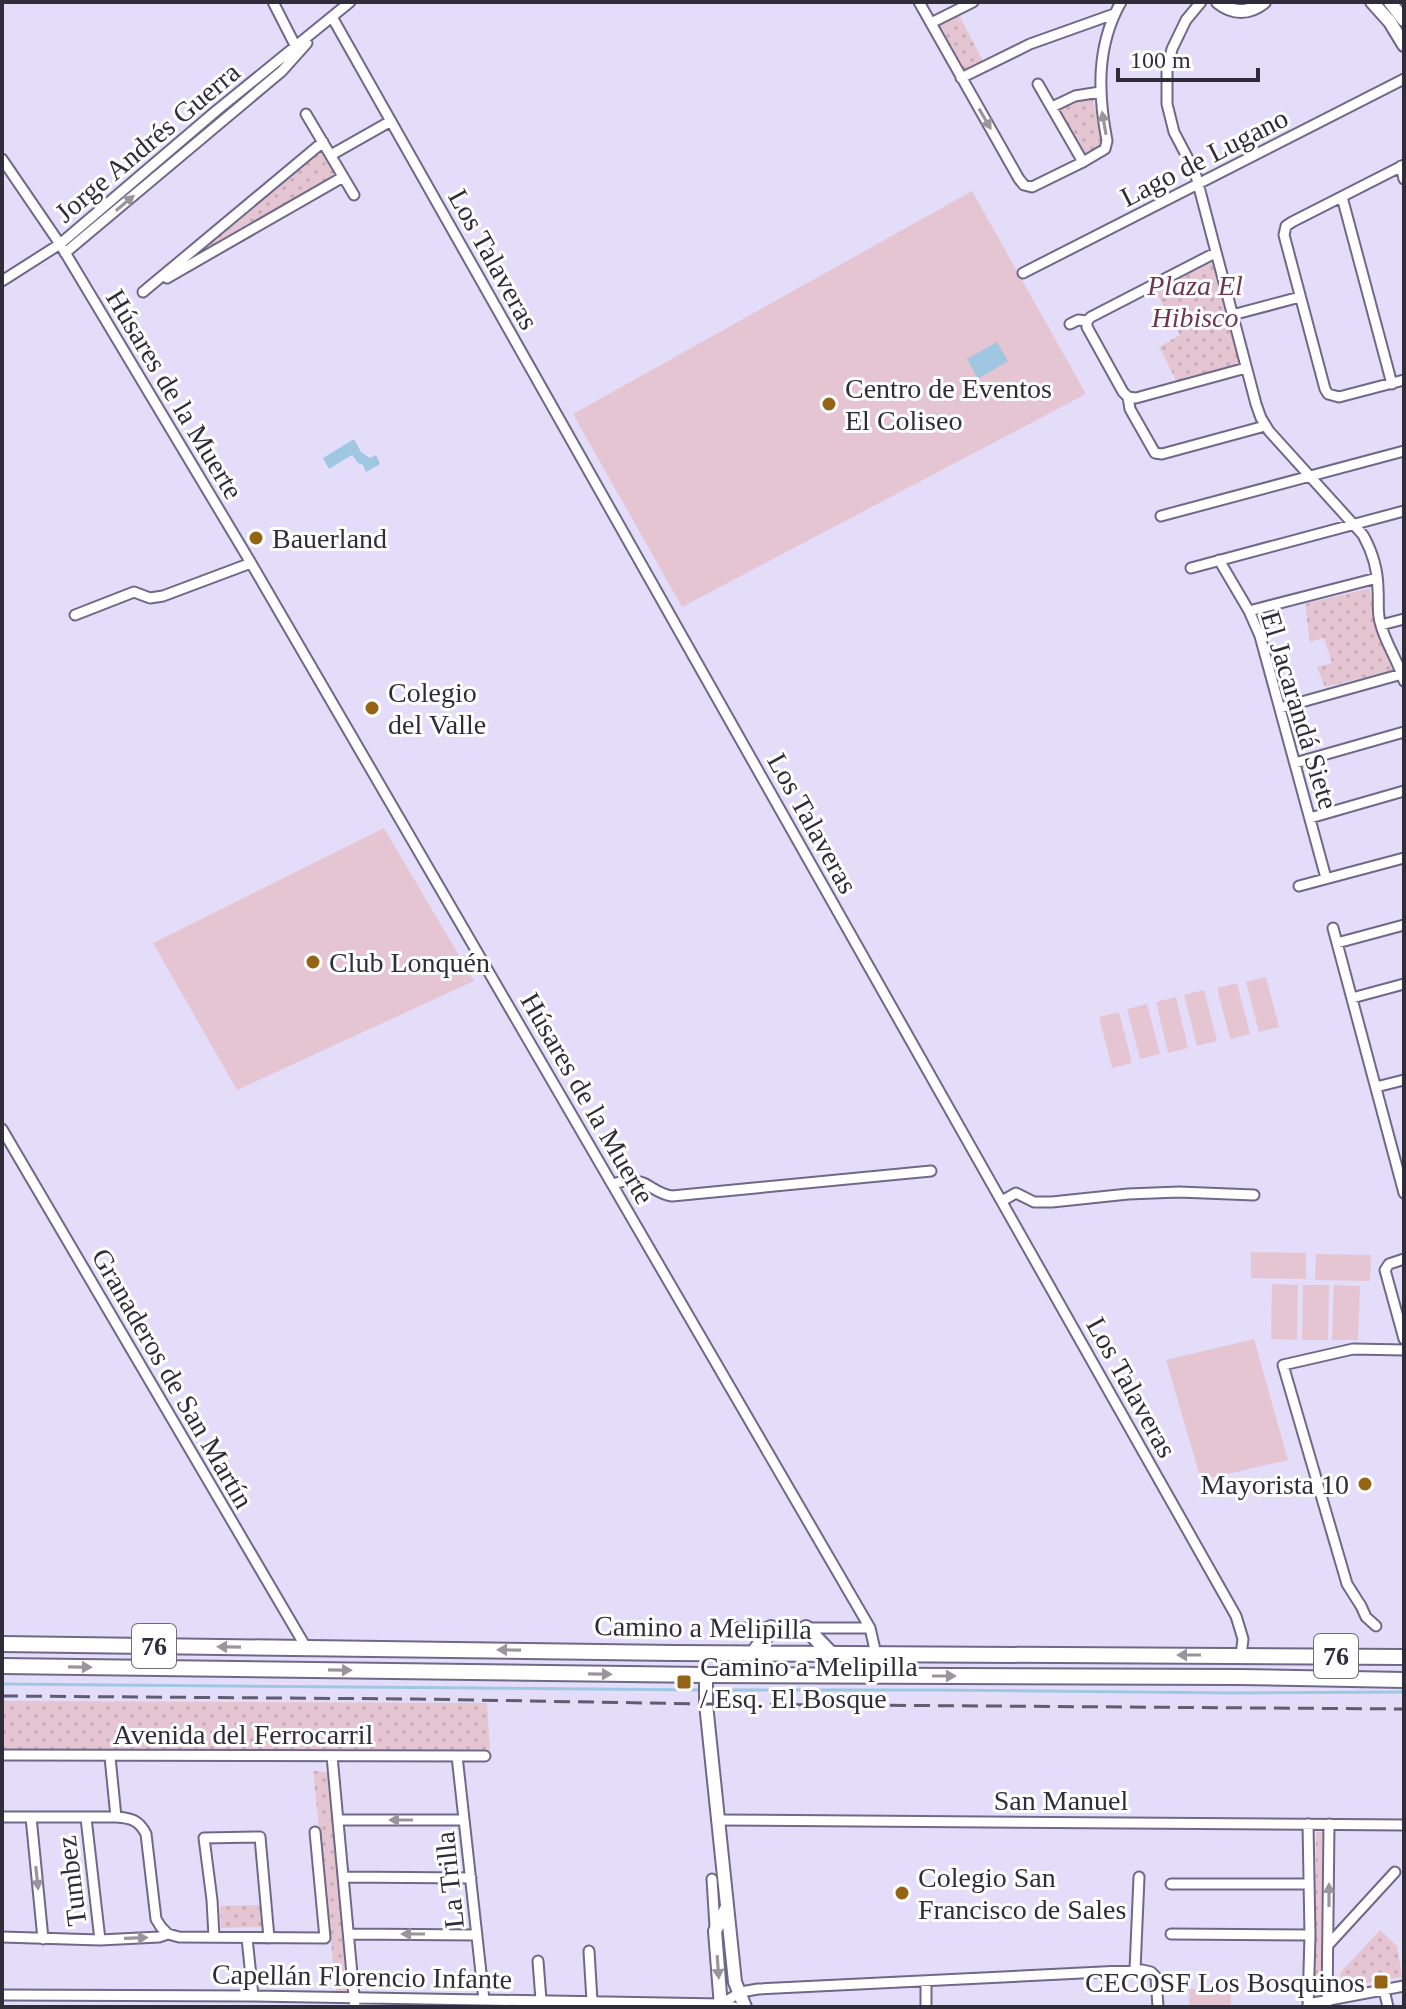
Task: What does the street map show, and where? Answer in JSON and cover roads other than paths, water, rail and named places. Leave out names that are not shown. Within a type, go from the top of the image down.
[{"type":"main road","points":[[754,1653],[771,1628]]},
{"type":"main road","points":[[806,1628],[831,1654]]},
{"type":"main road","name":"Camino a Melipilla","points":[[2,1644],[1404,1657]]},
{"type":"main road","points":[[1239,1677],[1241,1655]]},
{"type":"main road","points":[[1267,1656],[1268,1679]]},
{"type":"main road","name":"Camino a Melipilla","points":[[2,1666],[706,1686],[1239,1677],[1404,1680]]},
{"type":"street","points":[[273,2],[296,47]]},
{"type":"street","name":"Jorge Andrés Guerra","points":[[62,248],[216,111],[350,2]]},
{"type":"street","points":[[919,2],[1019,179],[1024,185],[1036,186],[1104,151],[1107,144],[1100,92],[1103,54],[1114,14],[1121,2]]},
{"type":"street","points":[[931,23],[973,2]]},
{"type":"street","points":[[1201,2],[1186,20],[1169,61],[1166,83],[1171,123],[1195,172],[1246,368],[1265,426],[1355,524],[1368,543],[1377,578],[1381,625],[1403,677],[1280,708]]},
{"type":"street","points":[[1218,2],[1241,12],[1253,10],[1264,2]]},
{"type":"street","points":[[1372,2],[1390,22],[1404,45]]},
{"type":"street","points":[[1390,2],[1404,20]]},
{"type":"street","points":[[961,78],[1030,44],[1114,14]]},
{"type":"street","name":"Los Talaveras","points":[[332,17],[1236,1616],[1243,1639],[1241,1655]]},
{"type":"street","name":"Jorge Andrés Guerra","points":[[2,281],[62,248],[282,71],[315,31]]},
{"type":"street","name":"Lago de Lugano","points":[[1023,273],[1404,79]]},
{"type":"street","points":[[1038,84],[1083,162]]},
{"type":"street","points":[[1052,107],[1075,96],[1100,92]]},
{"type":"street","points":[[306,114],[354,195]]},
{"type":"street","points":[[331,155],[391,121]]},
{"type":"street","points":[[323,142],[143,292],[343,177]]},
{"type":"street","name":"Húsares de la Muerte","points":[[2,159],[62,248],[251,563],[870,1628],[876,1654]]},
{"type":"street","points":[[1404,179],[1402,166],[1292,222],[1285,229],[1284,237],[1325,389],[1331,396],[1339,397],[1404,380]]},
{"type":"street","points":[[1342,197],[1392,384]]},
{"type":"street","points":[[1215,253],[1091,317],[1087,327],[1128,397],[1153,451],[1158,454],[1265,426]]},
{"type":"street","points":[[1232,315],[1300,297]]},
{"type":"street","points":[[1070,324],[1087,321]]},
{"type":"street","points":[[1128,397],[1136,398],[1246,368]]},
{"type":"street","points":[[1161,516],[1404,451]]},
{"type":"street","points":[[1191,568],[1404,511]]},
{"type":"street","name":"El Jacarandá Siete","points":[[1219,560],[1260,636],[1326,878]]},
{"type":"street","points":[[75,615],[134,592],[150,598],[163,596],[251,563]]},
{"type":"street","points":[[1249,611],[1377,578]]},
{"type":"street","points":[[1381,625],[1404,619]]},
{"type":"street","points":[[1295,763],[1404,732]]},
{"type":"street","points":[[1310,818],[1404,791]]},
{"type":"street","points":[[1299,886],[1404,858]]},
{"type":"street","points":[[1337,943],[1404,925]]},
{"type":"street","points":[[1333,928],[1404,1193]]},
{"type":"street","points":[[1352,998],[1404,984]]},
{"type":"street","points":[[1376,1087],[1404,1080]]},
{"type":"street","name":"Granaderos de San Martín","points":[[2,1129],[307,1649]]},
{"type":"street","points":[[1391,1143],[1404,1140]]},
{"type":"street","points":[[613,1184],[636,1180],[661,1195],[672,1196],[931,1171]]},
{"type":"street","points":[[1002,1201],[1016,1193],[1034,1202],[1179,1192],[1254,1195]]},
{"type":"street","points":[[1404,1259],[1389,1264],[1385,1270],[1404,1339]]},
{"type":"street","points":[[1376,1626],[1366,1617],[1347,1584],[1283,1365],[1353,1349],[1404,1350]]},
{"type":"street","points":[[731,1628],[870,1628]]},
{"type":"street","points":[[706,1686],[735,1982],[745,2007]]},
{"type":"street","name":"Avenida del Ferrocarril","points":[[2,1755],[485,1756]]},
{"type":"street","points":[[332,1756],[355,2002]]},
{"type":"street","name":"La Trilla","points":[[457,1756],[484,2000]]},
{"type":"street","points":[[110,1757],[116,1817]]},
{"type":"street","points":[[2,1817],[134,1819],[146,1834],[156,1919],[168,1934],[179,1937],[325,1938],[315,1832]]},
{"type":"street","points":[[31,1817],[43,1939]]},
{"type":"street","name":"Tumbez","points":[[86,1818],[100,1940]]},
{"type":"street","points":[[339,1820],[464,1820]]},
{"type":"street","name":"San Manuel","points":[[717,1820],[1404,1825]]},
{"type":"street","points":[[1308,1824],[1308,2005],[1327,2004],[1404,1986]]},
{"type":"street","points":[[1327,2004],[1329,1824]]},
{"type":"street","points":[[214,1937],[204,1838],[260,1837],[269,1938]]},
{"type":"street","points":[[1329,1944],[1395,1872]]},
{"type":"street","points":[[344,1877],[471,1878]]},
{"type":"street","points":[[1135,1970],[1139,1877]]},
{"type":"street","points":[[712,1879],[721,2006]]},
{"type":"street","points":[[1171,1884],[1309,1884]]},
{"type":"street","points":[[715,1931],[727,1907]]},
{"type":"street","points":[[2,1937],[100,1940],[168,1934]]},
{"type":"street","points":[[349,1934],[477,1935]]},
{"type":"street","points":[[1171,1934],[1310,1935]]},
{"type":"street","points":[[247,1938],[253,1996]]},
{"type":"street","points":[[589,1951],[592,2001]]},
{"type":"street","points":[[534,2002],[538,1961]]},
{"type":"street","points":[[721,2006],[741,1992],[758,1989],[1135,1970],[1151,1972],[1156,1977],[1158,2007]]},
{"type":"street","points":[[926,1982],[926,2007]]},
{"type":"street","points":[[1384,1990],[1388,2007]]},
{"type":"street","name":"Capellán Florencio Infante","points":[[2,1995],[120,1995],[188,2002],[253,1996],[342,2002],[592,2001],[734,2007]]},
{"type":"street","points":[[120,1995],[120,2007]]},
{"type":"water","points":[[997,342],[1008,361],[978,379],[967,359]]},
{"type":"water","points":[[354,439],[361,452],[370,458],[376,455],[380,464],[366,472],[352,455],[329,469],[323,458]]},
{"type":"waterway","points":[[2,1684],[702,1690]]},
{"type":"waterway","points":[[710,1690],[1404,1692]]},
{"type":"railway","points":[[2,1696],[1404,1709]]},
{"type":"place","name":"Centro de Eventos El Coliseo","points":[[829,404]]},
{"type":"place","name":"Bauerland","points":[[256,538]]},
{"type":"place","name":"Colegio del Valle","points":[[372,708]]},
{"type":"place","name":"Club Lonquén","points":[[313,962]]},
{"type":"place","name":"Mayorista 10","points":[[1365,1484]]},
{"type":"place","name":"Camino a Melipilla / Esq. El Bosque","points":[[684,1682]]},
{"type":"place","name":"Colegio San Francisco de Sales","points":[[902,1893]]},
{"type":"place","name":"CECOSF Los Bosquinos","points":[[1381,1982]]},
{"type":"park label","name":"Plaza El Hibisco","points":[[1195,301]]}]
